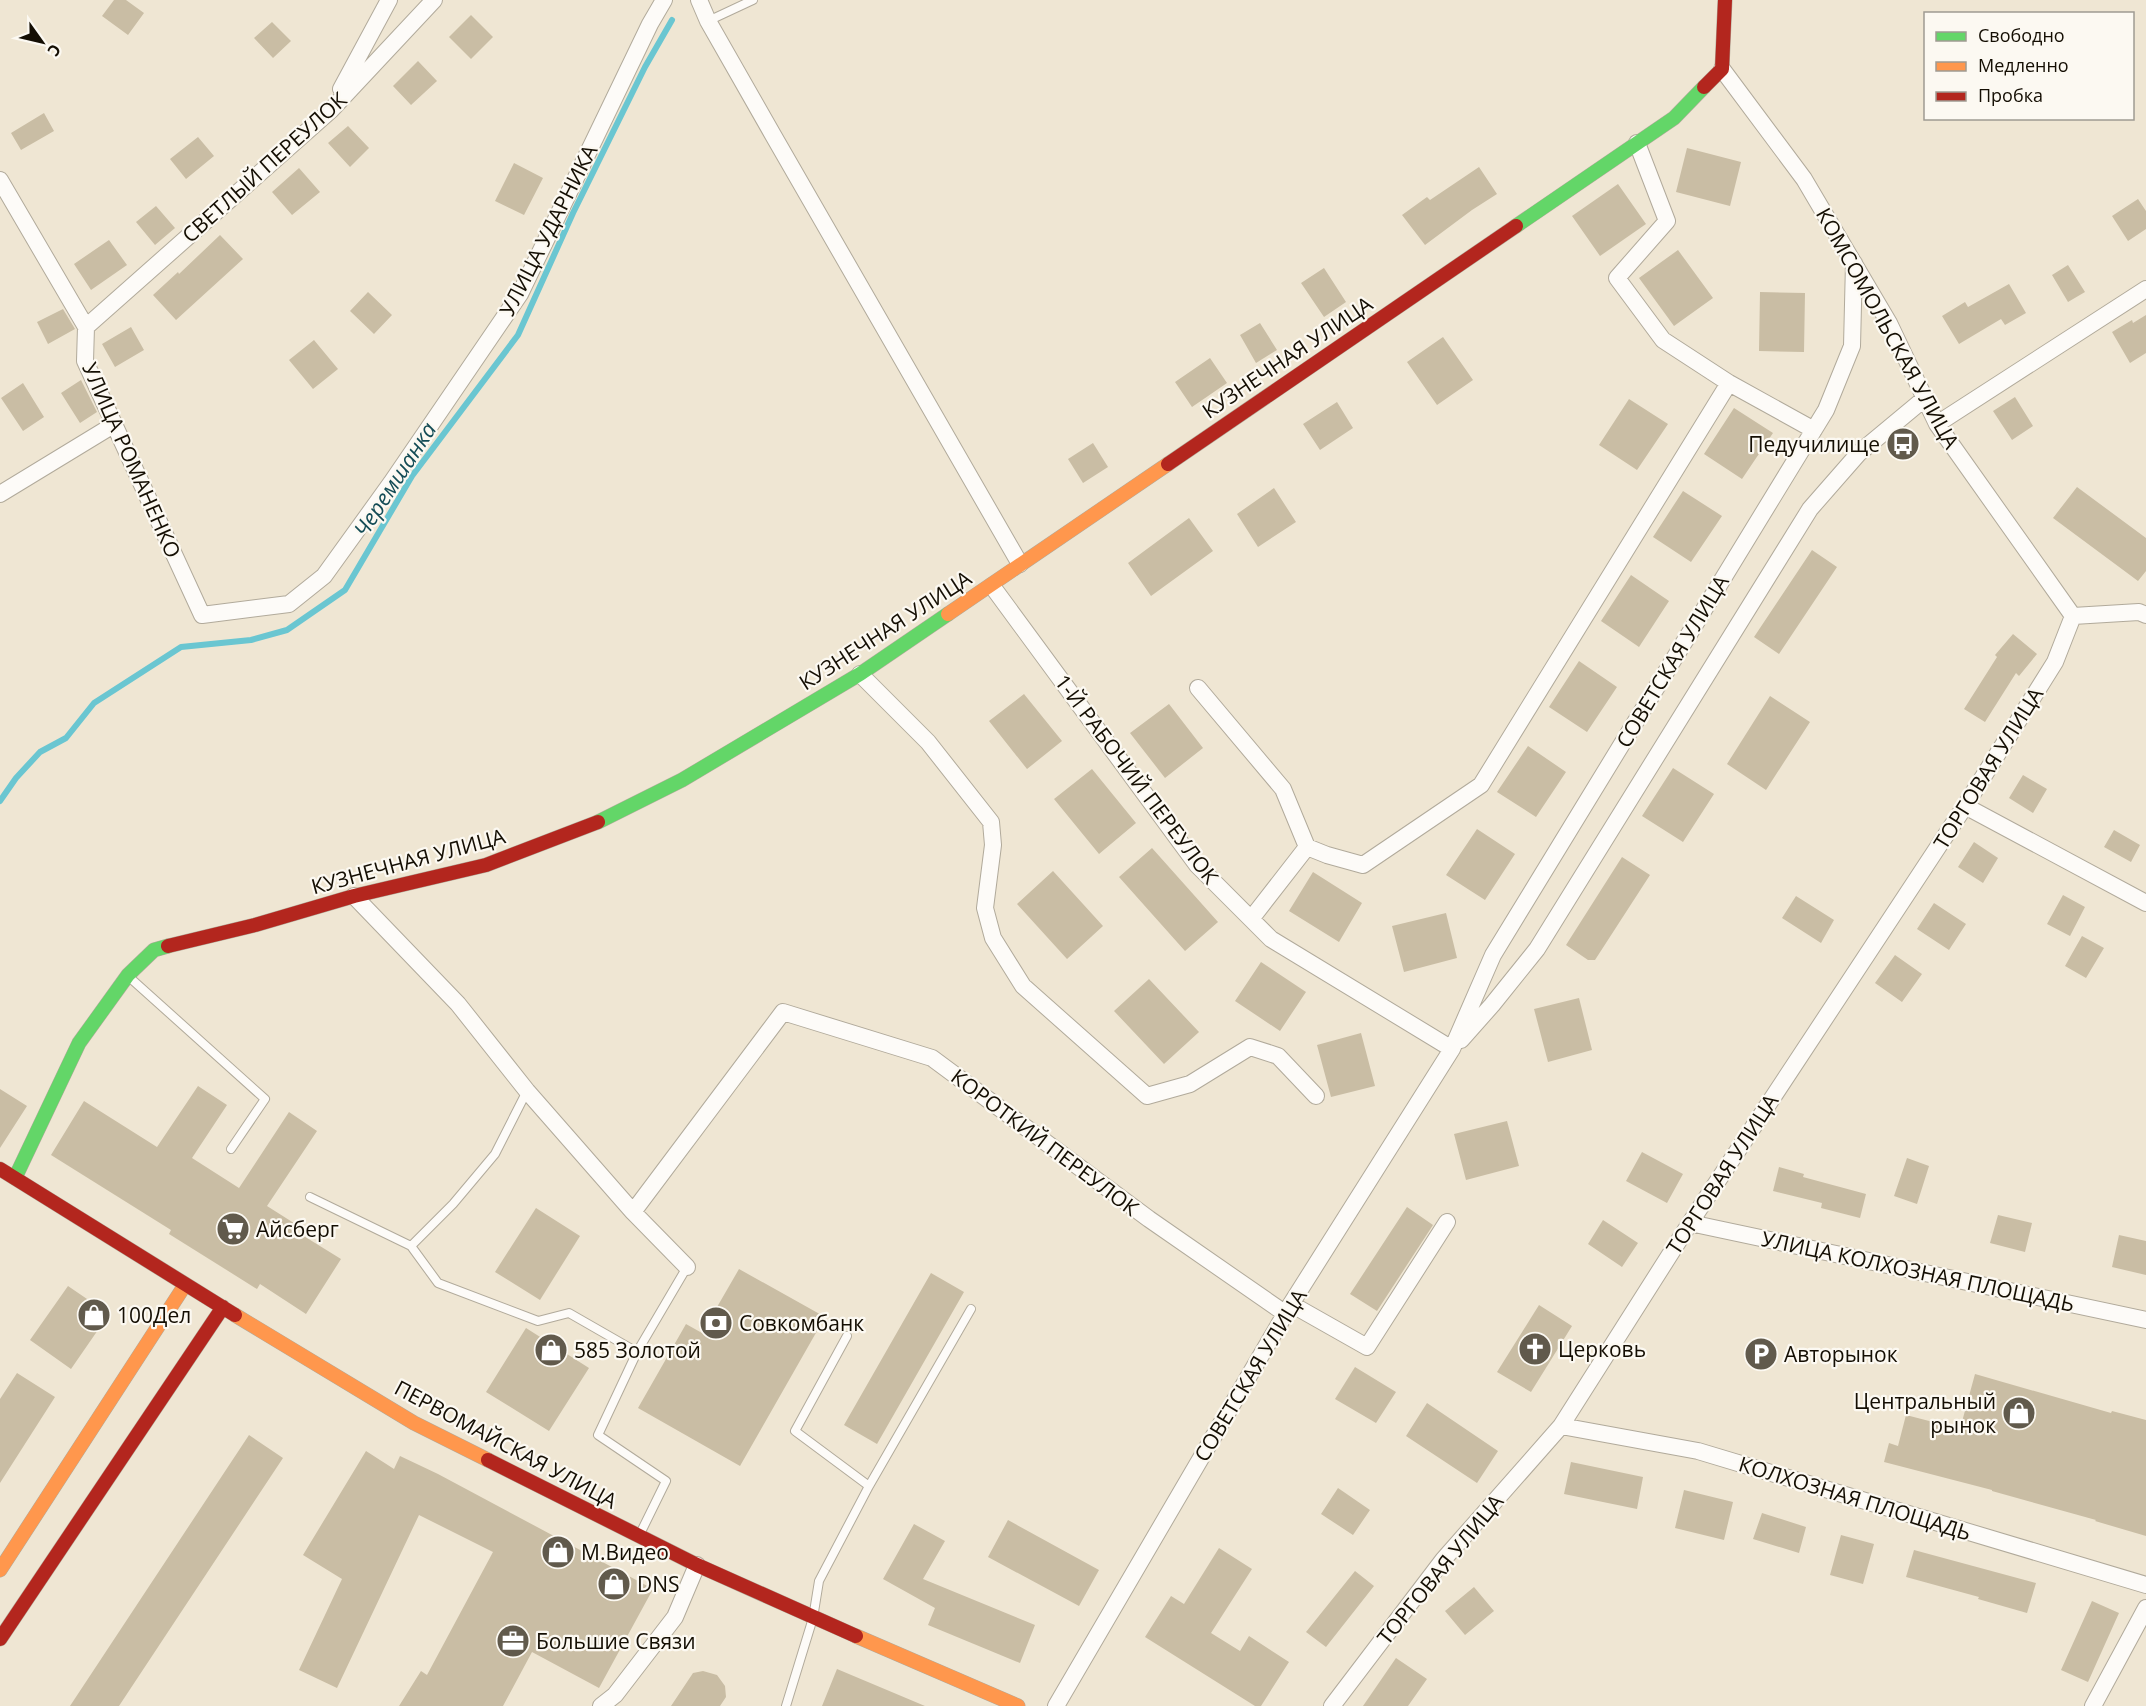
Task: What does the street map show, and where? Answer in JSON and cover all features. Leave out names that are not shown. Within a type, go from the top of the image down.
[{"type":"street","points":[[330,110],[389,0]]},
{"type":"street","name":"СВЕТЛЫЙ ПЕРЕУЛОК","points":[[86,327],[330,110],[434,0]]},
{"type":"street","name":"УЛИЦА УДАРНИКА","points":[[201,615],[289,604],[324,576],[391,483],[520,294],[645,34],[664,0]]},
{"type":"street","points":[[699,0],[708,21],[1020,564]]},
{"type":"street","points":[[1722,69],[1725,0]]},
{"type":"street","name":"КУЗНЕЧНАЯ УЛИЦА","points":[[15,1178],[79,1043],[128,975],[154,950],[255,925],[354,896],[486,865],[587,828],[682,780],[861,674],[992,586],[1020,564],[1674,118],[1722,69]]},
{"type":"street","name":"КОМСОМОЛЬСКАЯ УЛИЦА","points":[[1722,69],[1804,179],[1889,323],[1937,424],[2073,616]]},
{"type":"street","points":[[1637,143],[1667,221],[1617,278],[1663,340],[1729,383],[1814,430]]},
{"type":"street","points":[[0,180],[86,327]]},
{"type":"street","name":"СОВЕТСКАЯ УЛИЦА","points":[[1056,1706],[1288,1309],[1452,1049],[1493,955],[1826,411],[1852,346],[1854,263]]},
{"type":"street","points":[[1937,424],[2146,289]]},
{"type":"street","name":"УЛИЦА РОМАНЕНКО","points":[[86,327],[85,361],[201,615]]},
{"type":"street","points":[[1198,688],[1284,789],[1307,847],[1363,865],[1481,785],[1729,383]]},
{"type":"street","name":"СОВЕТСКАЯ УЛИЦА","points":[[1452,1049],[1492,1005],[1537,949],[1810,509],[1859,453],[1924,399]]},
{"type":"street","points":[[0,494],[114,424]]},
{"type":"street","name":"1-Й РАБОЧИЙ ПЕРЕУЛОК","points":[[992,586],[1197,865],[1271,939],[1452,1049]]},
{"type":"street","points":[[2073,616],[2144,610]]},
{"type":"street","name":"ТОРГОВАЯ УЛИЦА","points":[[1332,1706],[1443,1560],[1561,1426],[1690,1222],[1965,806],[2055,662],[2073,616]]},
{"type":"street","points":[[861,674],[928,742],[990,822],[993,845],[985,908],[993,938],[1023,986],[1147,1096],[1190,1084],[1250,1047],[1278,1056],[1316,1096]]},
{"type":"street","points":[[1965,806],[2146,903]]},
{"type":"street","points":[[1251,919],[1307,847]]},
{"type":"street","points":[[354,896],[458,1004],[527,1091],[633,1212],[687,1267]]},
{"type":"street","name":"КОРОТКИЙ ПЕРЕУЛОК","points":[[633,1212],[783,1012],[932,1058],[1149,1219],[1288,1309],[1366,1347],[1447,1222]]},
{"type":"street","name":"ПЕРВОМАЙСКАЯ УЛИЦА","points":[[0,1169],[185,1286],[414,1423],[697,1565],[813,1618],[1018,1706]]},
{"type":"street","name":"УЛИЦА КОЛХОЗНАЯ ПЛОЩАДЬ","points":[[1690,1222],[2146,1320]]},
{"type":"street","points":[[0,1570],[185,1286]]},
{"type":"street","points":[[0,1639],[223,1307]]},
{"type":"street","name":"КОЛХОЗНАЯ ПЛОЩАДЬ","points":[[1561,1426],[1698,1451],[2146,1585]]},
{"type":"street","points":[[601,1706],[615,1695],[675,1617],[697,1565]]},
{"type":"street","points":[[2093,1706],[2146,1608]]},
{"type":"lane","points":[[708,21],[753,0]]},
{"type":"lane","points":[[128,975],[265,1099],[231,1149]]},
{"type":"lane","points":[[411,1246],[453,1204],[495,1154],[527,1091]]},
{"type":"lane","points":[[310,1197],[411,1246],[438,1283],[538,1321],[569,1313],[637,1352]]},
{"type":"lane","points":[[639,1536],[666,1481],[598,1435],[637,1352],[687,1267]]},
{"type":"lane","points":[[786,1706],[813,1618],[819,1581],[869,1486],[971,1309]]},
{"type":"lane","points":[[846,1336],[795,1431],[869,1486]]},
{"type":"building","points":[[114,0],[126,0],[144,13],[128,35],[102,16]]},
{"type":"building","points":[[471,15],[493,37],[471,59],[449,37]]},
{"type":"building","points":[[272,22],[291,41],[273,58],[254,38]]},
{"type":"building","points":[[418,61],[437,81],[411,105],[393,86]]},
{"type":"building","points":[[44,113],[54,131],[21,150],[11,133]]},
{"type":"building","points":[[348,126],[369,148],[350,167],[328,143]]},
{"type":"building","points":[[198,137],[214,156],[186,179],[170,159]]},
{"type":"building","points":[[1687,148],[1741,162],[1730,206],[1676,192]]},
{"type":"building","points":[[514,163],[543,178],[524,215],[495,201]]},
{"type":"building","points":[[1479,167],[1497,194],[1425,245],[1402,215],[1427,197],[1430,200]]},
{"type":"building","points":[[299,168],[320,192],[292,215],[272,192]]},
{"type":"building","points":[[1618,184],[1646,224],[1600,256],[1572,216]]},
{"type":"building","points":[[2138,199],[2146,211],[2146,229],[2128,241],[2112,216]]},
{"type":"building","points":[[156,206],[175,228],[155,245],[136,222]]},
{"type":"building","points":[[220,235],[243,259],[176,320],[153,295]]},
{"type":"building","points":[[109,240],[127,265],[91,290],[74,264]]},
{"type":"building","points":[[1678,250],[1713,298],[1674,326],[1639,278]]},
{"type":"building","points":[[2068,265],[2085,292],[2068,302],[2052,275]]},
{"type":"building","points":[[1324,268],[1346,302],[1324,317],[1301,283]]},
{"type":"building","points":[[2009,284],[2026,313],[2005,325],[2001,319],[1959,344],[1942,316],[1965,302],[1968,307]]},
{"type":"building","points":[[368,292],[392,315],[374,334],[350,311]]},
{"type":"building","points":[[1760,292],[1805,293],[1804,352],[1759,351]]},
{"type":"building","points":[[63,309],[75,329],[48,344],[37,322]]},
{"type":"building","points":[[2146,315],[2146,353],[2130,363],[2112,332]]},
{"type":"building","points":[[1260,323],[1277,350],[1256,363],[1240,335]]},
{"type":"building","points":[[131,327],[144,350],[115,367],[102,344]]},
{"type":"building","points":[[1443,337],[1473,380],[1437,405],[1407,362]]},
{"type":"building","points":[[314,340],[338,369],[313,389],[289,360]]},
{"type":"building","points":[[1210,358],[1227,383],[1192,407],[1175,382]]},
{"type":"building","points":[[81,380],[97,412],[80,423],[61,393]]},
{"type":"building","points":[[23,383],[44,417],[23,431],[1,398]]},
{"type":"building","points":[[2015,397],[2033,426],[2012,440],[1993,411]]},
{"type":"building","points":[[1629,399],[1668,424],[1637,470],[1599,445]]},
{"type":"building","points":[[1337,402],[1353,428],[1320,450],[1303,424]]},
{"type":"building","points":[[1734,408],[1773,433],[1742,479],[1704,454]]},
{"type":"building","points":[[1093,443],[1108,467],[1083,483],[1068,459]]},
{"type":"building","points":[[2077,487],[2146,538],[2146,571],[2138,581],[2053,518]]},
{"type":"building","points":[[1274,488],[1296,522],[1258,547],[1237,514]]},
{"type":"building","points":[[1683,491],[1722,516],[1691,562],[1653,537]]},
{"type":"building","points":[[1189,518],[1213,551],[1151,596],[1128,563]]},
{"type":"building","points":[[1812,550],[1837,567],[1779,654],[1754,637]]},
{"type":"building","points":[[1631,575],[1669,601],[1639,647],[1601,621]]},
{"type":"building","points":[[2013,634],[2037,654],[2019,676],[2016,673],[1985,722],[1964,709],[1997,657],[1995,655]]},
{"type":"building","points":[[1579,661],[1617,687],[1587,732],[1549,707]]},
{"type":"building","points":[[1024,694],[1062,741],[1027,769],[989,721]]},
{"type":"building","points":[[1770,696],[1810,722],[1766,790],[1727,764]]},
{"type":"building","points":[[1169,704],[1203,748],[1165,778],[1130,733]]},
{"type":"building","points":[[1528,746],[1566,772],[1536,817],[1497,792]]},
{"type":"building","points":[[1673,768],[1714,794],[1683,842],[1642,816]]},
{"type":"building","points":[[1092,769],[1136,823],[1099,854],[1054,799]]},
{"type":"building","points":[[2023,775],[2047,789],[2033,813],[2009,798]]},
{"type":"building","points":[[1477,829],[1515,854],[1485,900],[1446,875]]},
{"type":"building","points":[[2114,830],[2140,845],[2131,862],[2104,847]]},
{"type":"building","points":[[1974,842],[1998,858],[1983,883],[1958,867]]},
{"type":"building","points":[[1152,848],[1218,922],[1185,951],[1119,877]]},
{"type":"building","points":[[1622,857],[1650,875],[1595,960],[1588,960],[1566,945]]},
{"type":"building","points":[[1053,871],[1103,926],[1067,959],[1017,904]]},
{"type":"building","points":[[1313,872],[1362,903],[1339,942],[1289,911]]},
{"type":"building","points":[[2063,895],[2085,907],[2070,936],[2047,924]]},
{"type":"building","points":[[1796,896],[1834,920],[1821,943],[1782,918]]},
{"type":"building","points":[[1934,903],[1966,924],[1949,950],[1917,929]]},
{"type":"building","points":[[1446,913],[1457,958],[1404,972],[1392,926]]},
{"type":"building","points":[[2082,936],[2104,948],[2086,978],[2065,966]]},
{"type":"building","points":[[1895,955],[1922,974],[1902,1002],[1875,983]]},
{"type":"building","points":[[1261,962],[1306,992],[1280,1031],[1235,1001]]},
{"type":"building","points":[[1149,979],[1199,1032],[1164,1064],[1114,1011]]},
{"type":"building","points":[[1579,998],[1592,1050],[1548,1062],[1534,1009]]},
{"type":"building","points":[[1361,1033],[1375,1086],[1331,1097],[1317,1045]]},
{"type":"building","points":[[198,1086],[227,1105],[192,1158],[239,1188],[289,1112],[317,1131],[267,1206],[297,1225],[294,1230],[341,1259],[306,1314],[260,1284],[257,1289],[169,1234],[171,1230],[51,1155],[84,1101],[157,1147]]},
{"type":"building","points":[[0,1089],[27,1106],[0,1148]]},
{"type":"building","points":[[1507,1121],[1519,1166],[1466,1180],[1454,1134]]},
{"type":"building","points":[[1642,1152],[1683,1174],[1667,1203],[1626,1181]]},
{"type":"building","points":[[1907,1158],[1929,1166],[1917,1204],[1894,1196]]},
{"type":"building","points":[[1779,1167],[1804,1174],[1803,1177],[1866,1194],[1860,1218],[1821,1208],[1822,1203],[1773,1191]]},
{"type":"building","points":[[1407,1207],[1433,1225],[1377,1311],[1350,1294]]},
{"type":"building","points":[[536,1208],[580,1236],[540,1300],[495,1272]]},
{"type":"building","points":[[1998,1215],[2032,1223],[2025,1252],[1990,1243]]},
{"type":"building","points":[[1603,1220],[1638,1243],[1622,1267],[1588,1244]]},
{"type":"building","points":[[2119,1235],[2146,1241],[2146,1275],[2112,1267]]},
{"type":"building","points":[[739,1269],[825,1317],[740,1466],[638,1408],[686,1324],[702,1333]]},
{"type":"building","points":[[931,1273],[964,1292],[877,1444],[844,1425]]},
{"type":"building","points":[[68,1286],[109,1314],[71,1369],[30,1340]]},
{"type":"building","name":"Церковь","points":[[1539,1305],[1572,1326],[1531,1392],[1497,1372]]},
{"type":"building","points":[[526,1328],[589,1368],[549,1431],[486,1392]]},
{"type":"building","points":[[1355,1367],[1396,1392],[1376,1423],[1335,1399]]},
{"type":"building","points":[[17,1373],[55,1397],[0,1483],[0,1399]]},
{"type":"building","points":[[1975,1374],[2111,1413],[2112,1411],[2146,1420],[2146,1536],[1992,1490],[1884,1462],[1889,1443],[1898,1446],[1906,1415],[1960,1429]]},
{"type":"building","points":[[1427,1403],[1498,1451],[1477,1483],[1406,1436]]},
{"type":"building","points":[[249,1435],[283,1458],[119,1706],[70,1706]]},
{"type":"building","points":[[366,1451],[394,1469],[400,1456],[438,1474],[653,1589],[599,1688],[532,1652],[503,1706],[399,1706],[421,1671],[427,1675],[493,1552],[419,1515],[337,1688],[299,1670],[342,1579],[303,1555]]},
{"type":"building","points":[[1571,1462],[1643,1477],[1637,1509],[1564,1494]]},
{"type":"building","points":[[1338,1488],[1370,1510],[1353,1535],[1321,1514]]},
{"type":"building","points":[[1684,1490],[1733,1502],[1724,1540],[1675,1528]]},
{"type":"building","points":[[1762,1513],[1806,1527],[1799,1553],[1753,1539]]},
{"type":"building","points":[[1008,1520],[1099,1570],[1079,1606],[988,1557]]},
{"type":"building","points":[[914,1524],[945,1541],[923,1579],[1035,1625],[1020,1663],[928,1625],[935,1608],[883,1579]]},
{"type":"building","points":[[1841,1535],[1874,1544],[1863,1584],[1830,1575]]},
{"type":"building","points":[[1219,1548],[1252,1569],[1211,1633],[1240,1651],[1249,1636],[1289,1662],[1261,1706],[1255,1706],[1145,1637],[1171,1596],[1184,1604]]},
{"type":"building","points":[[1914,1550],[2036,1583],[2027,1613],[1906,1577]]},
{"type":"building","points":[[1355,1571],[1374,1586],[1326,1647],[1306,1632]]},
{"type":"building","points":[[1474,1587],[1494,1611],[1465,1635],[1445,1611]]},
{"type":"building","points":[[2092,1601],[2119,1613],[2088,1682],[2061,1670]]},
{"type":"building","points":[[1396,1658],[1427,1679],[1408,1706],[1363,1706]]},
{"type":"building","points":[[837,1669],[925,1706],[822,1706]]},
{"type":"building","points":[[703,1671],[717,1675],[725,1686],[726,1697],[720,1706],[671,1706],[693,1673]]},
{"type":"waterway","name":"Черемшанка","points":[[0,801],[16,778],[40,752],[66,738],[94,703],[181,647],[251,640],[287,630],[345,590],[412,476],[518,335],[573,213],[645,67],[672,20]]},
{"type":"traffic: fast","points":[[1516,226],[1674,118],[1704,87]]},
{"type":"traffic: fast","points":[[598,822],[682,780],[860,674],[948,614]]},
{"type":"traffic: fast","points":[[15,1178],[79,1043],[128,975],[154,950],[168,946]]},
{"type":"traffic: slow","points":[[948,614],[1168,464]]},
{"type":"traffic: slow","points":[[0,1570],[185,1285]]},
{"type":"traffic: slow","points":[[235,1315],[414,1423],[488,1460]]},
{"type":"traffic: slow","points":[[856,1636],[1018,1706]]},
{"type":"traffic: jam","points":[[1704,87],[1722,69],[1725,0]]},
{"type":"traffic: jam","points":[[1168,464],[1516,226]]},
{"type":"traffic: jam","points":[[168,946],[255,925],[354,896],[486,865],[598,822]]},
{"type":"traffic: jam","points":[[0,1169],[235,1315]]},
{"type":"traffic: jam","points":[[0,1639],[223,1307]]},
{"type":"traffic: jam","points":[[488,1460],[697,1565],[856,1636]]},
{"type":"place","name":"Педучилище","points":[[1903,444]]},
{"type":"place","name":"Айсберг","points":[[233,1229]]},
{"type":"place","name":"100Дел","points":[[94,1315]]},
{"type":"place","name":"Совкомбанк","points":[[716,1323]]},
{"type":"place","name":"Церковь","points":[[1535,1349]]},
{"type":"place","name":"585 Золотой","points":[[551,1350]]},
{"type":"place","name":"Авторынок","points":[[1761,1354]]},
{"type":"place","name":"Центральный рынок","points":[[2019,1413]]},
{"type":"place","name":"М.Видео","points":[[558,1552]]},
{"type":"place","name":"DNS","points":[[614,1584]]},
{"type":"place","name":"Большие Связи","points":[[513,1641]]}]
